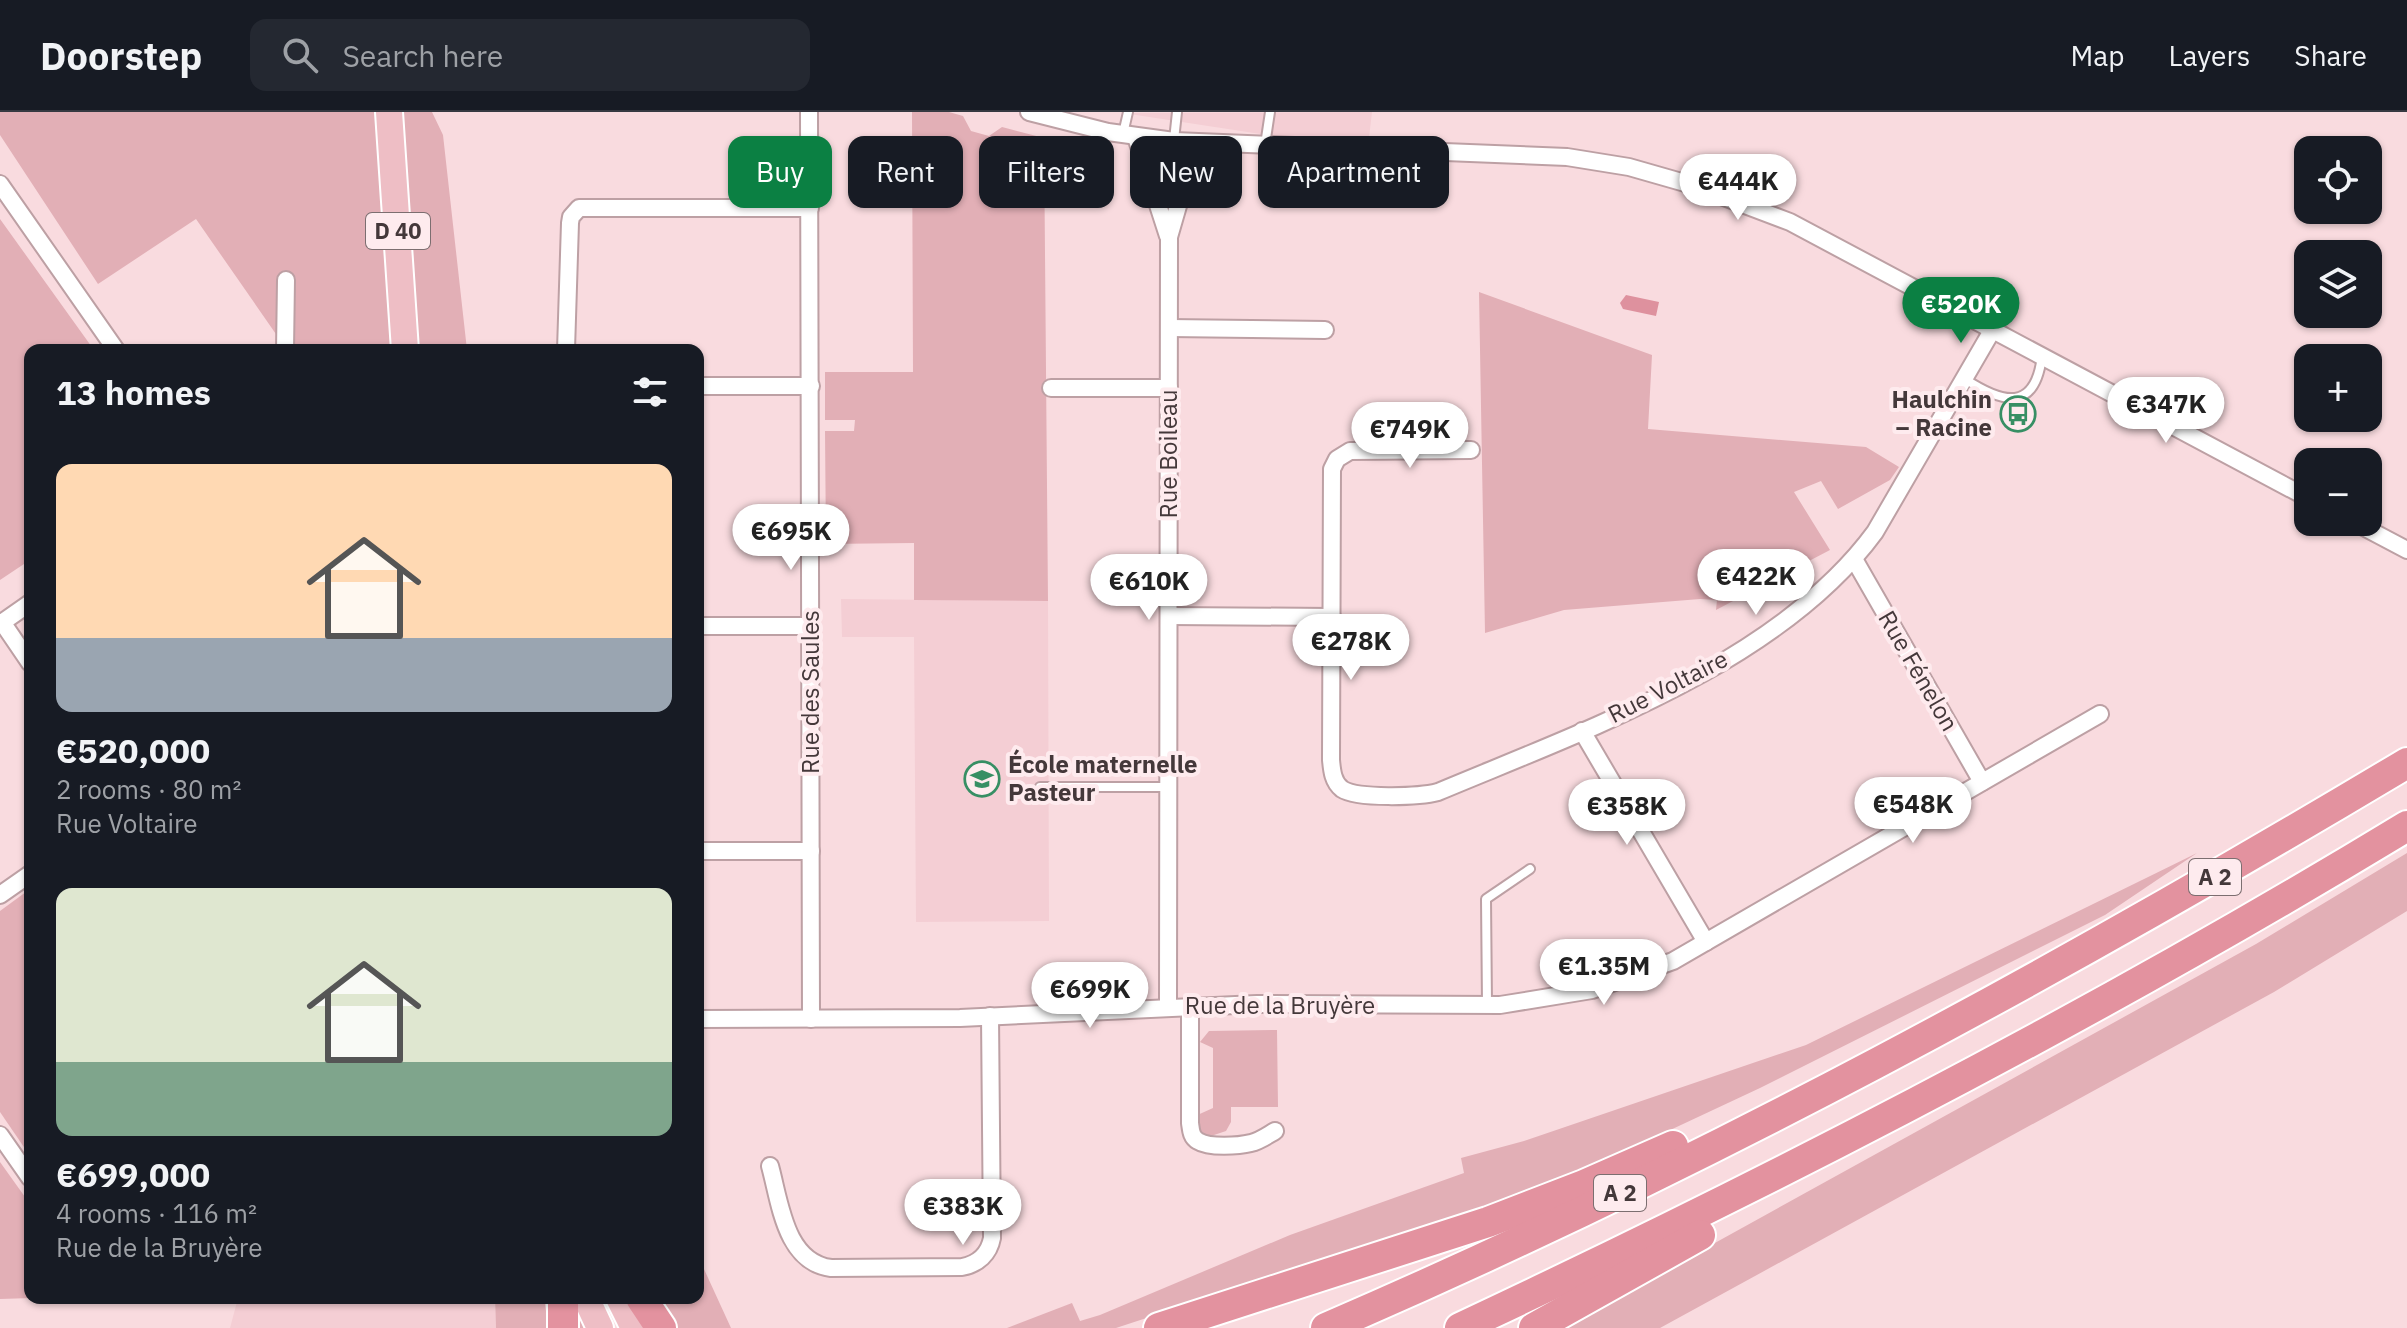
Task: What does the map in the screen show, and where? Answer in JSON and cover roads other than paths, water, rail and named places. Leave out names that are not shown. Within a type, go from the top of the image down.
[{"type":"highway","name":"A 2","points":[[1326,1328],[1631,1188],[1908,1047],[2202,885],[2407,763]]},
{"type":"highway","name":"A 2","points":[[1460,1328],[1718,1205],[1932,1096],[2164,969],[2407,826]]},
{"type":"highway","points":[[1159,1328],[1488,1222],[1584,1185],[1797,1088],[1908,1047]]},
{"type":"highway","points":[[1534,1328],[1812,1174],[1932,1096]]},
{"type":"highway","points":[[563,1304],[563,1328]]},
{"type":"highway","points":[[645,1304],[661,1328]]},
{"type":"main road","name":"D 40","points":[[389,112],[405,344]]},
{"type":"main road","points":[[589,1304],[600,1328]]},
{"type":"main road","points":[[622,1304],[634,1328]]},
{"type":"street","points":[[1029,112],[1129,136]]},
{"type":"street","name":"Rue des Saules","points":[[812,116],[812,136]]},
{"type":"street","name":"Rue Boileau","points":[[1129,136],[1169,237]]},
{"type":"street","points":[[1449,152],[1550,155],[1644,171],[1721,194],[1790,222],[2294,491]]},
{"type":"street","points":[[0,184],[112,344]]},
{"type":"street","points":[[566,344],[570,223],[574,212],[585,206],[728,207]]},
{"type":"street","name":"Rue des Saules","points":[[810,208],[811,1019]]},
{"type":"street","name":"Rue Boileau","points":[[1168,1007],[1169,237],[1177,208]]},
{"type":"street","points":[[285,344],[286,280]]},
{"type":"street","points":[[1169,328],[1325,330]]},
{"type":"street","name":"Rue Voltaire","points":[[1332,617],[1331,760],[1333,775],[1339,786],[1359,794],[1430,794],[1582,731],[1685,681],[1773,631],[1819,595],[1854,559],[1882,521],[1993,329]]},
{"type":"street","points":[[704,386],[811,386]]},
{"type":"street","points":[[1051,388],[1169,388]]},
{"type":"street","points":[[1169,616],[1332,617],[1331,476],[1337,459],[1357,450],[1471,450]]},
{"type":"street","points":[[2380,536],[2407,550]]},
{"type":"street","name":"Rue Fénelon","points":[[1854,559],[1982,782]]},
{"type":"street","points":[[24,607],[1,623],[24,655]]},
{"type":"street","points":[[704,626],[811,626]]},
{"type":"street","name":"Rue de la Bruyère","points":[[704,1019],[990,1016],[1190,1006],[1487,1005],[1592,990],[1673,961],[2100,714]]},
{"type":"street","points":[[1582,731],[1706,942]]},
{"type":"street","points":[[704,851],[811,851]]},
{"type":"street","points":[[0,895],[24,878]]},
{"type":"street","points":[[1190,1006],[1192,1135],[1201,1143],[1241,1145],[1256,1142],[1275,1131]]},
{"type":"street","points":[[770,1166],[787,1228],[796,1246],[814,1264],[831,1268],[962,1267],[976,1262],[987,1252],[992,1238],[990,1016]]},
{"type":"street","points":[[0,1135],[24,1169]]},
{"type":"lane","points":[[1128,112],[1129,136]]},
{"type":"lane","points":[[1175,136],[1177,112]]},
{"type":"lane","points":[[1266,136],[1270,112]]},
{"type":"lane","points":[[1965,379],[1996,397],[2011,398],[2034,385],[2042,356]]},
{"type":"lane","points":[[1040,787],[1169,787]]},
{"type":"lane","points":[[1487,1005],[1486,899],[1530,869]]},
{"type":"place","name":"Haulchin – Racine","points":[[2018,414]]},
{"type":"place","name":"École maternelle Pasteur","points":[[982,779]]}]
